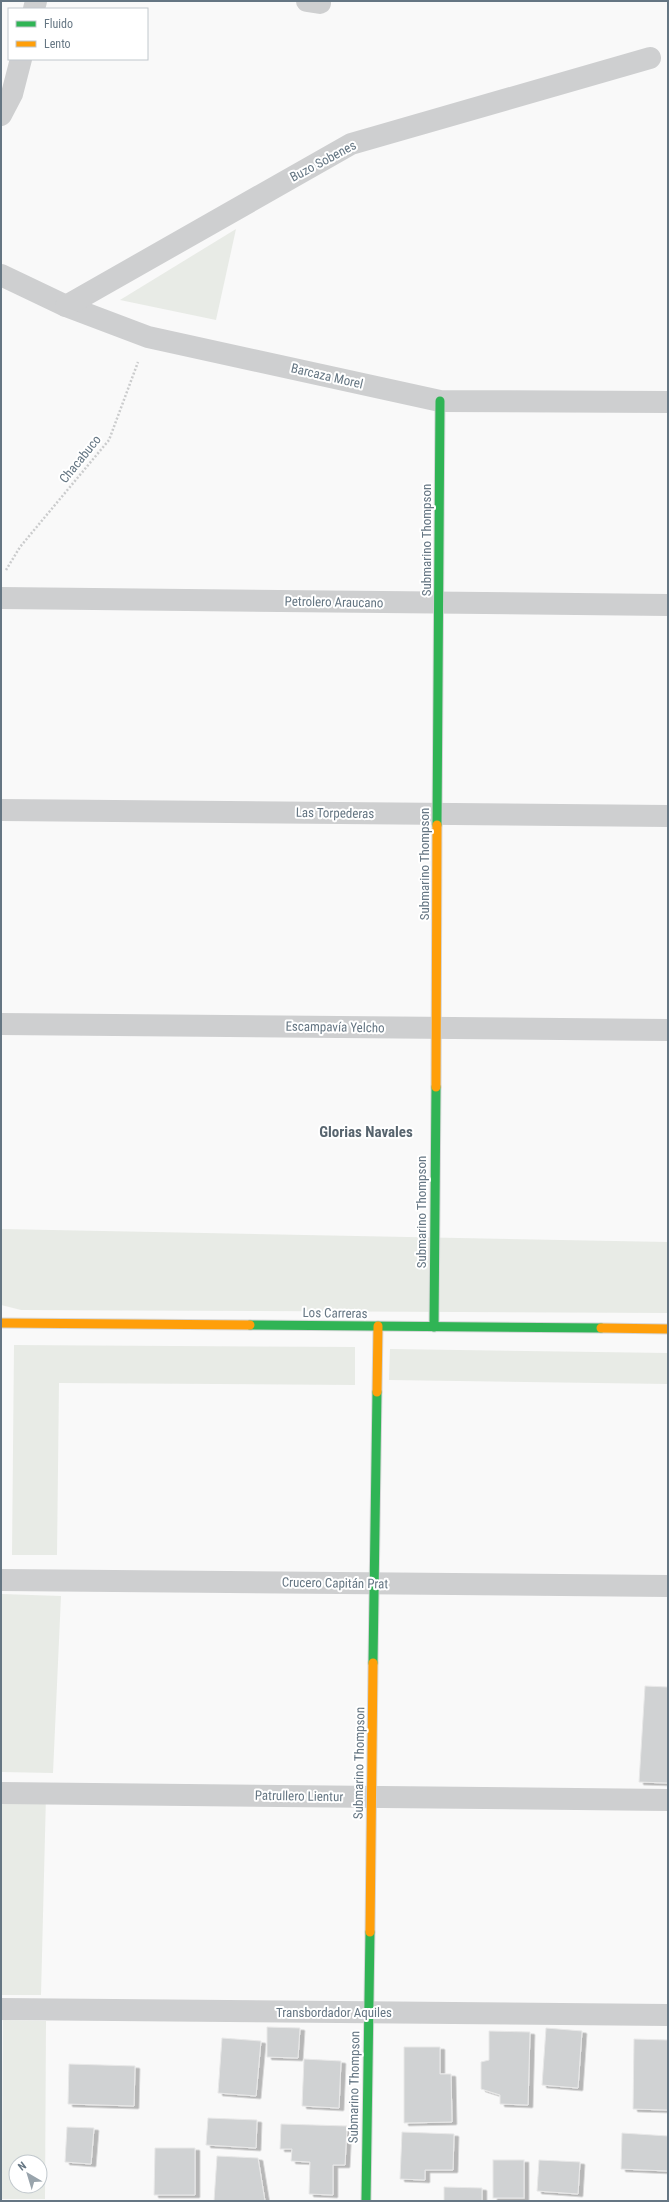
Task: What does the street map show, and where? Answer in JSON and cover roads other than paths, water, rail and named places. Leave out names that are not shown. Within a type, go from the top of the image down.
[{"type":"street","name":"Buzo Sobenes","points":[[66,306],[351,144],[650,58]]},
{"type":"street","points":[[1,115],[12,94],[21,60]]},
{"type":"street","name":"Barcaza Morel","points":[[1,275],[66,306],[148,337],[440,401],[668,402]]},
{"type":"street","name":"Submarino Thompson","points":[[434,1327],[440,401]]},
{"type":"street","name":"Petrolero Araucano","points":[[1,598],[668,604]]},
{"type":"street","name":"Las Torpederas","points":[[1,810],[668,816]]},
{"type":"street","name":"Escampavía Yelcho","points":[[1,1024],[668,1030]]},
{"type":"street","name":"Los Carreras","points":[[1,1323],[668,1329]]},
{"type":"street","name":"Submarino Thompson","points":[[366,2201],[378,1326]]},
{"type":"street","name":"Crucero Capitán Prat","points":[[1,1580],[668,1586]]},
{"type":"street","name":"Patrullero Lientur","points":[[1,1793],[668,1800]]},
{"type":"street","name":"Transbordador Aquiles","points":[[1,2009],[668,2015]]},
{"type":"district","name":"Glorias Navales","points":[[366,1132]]}]
